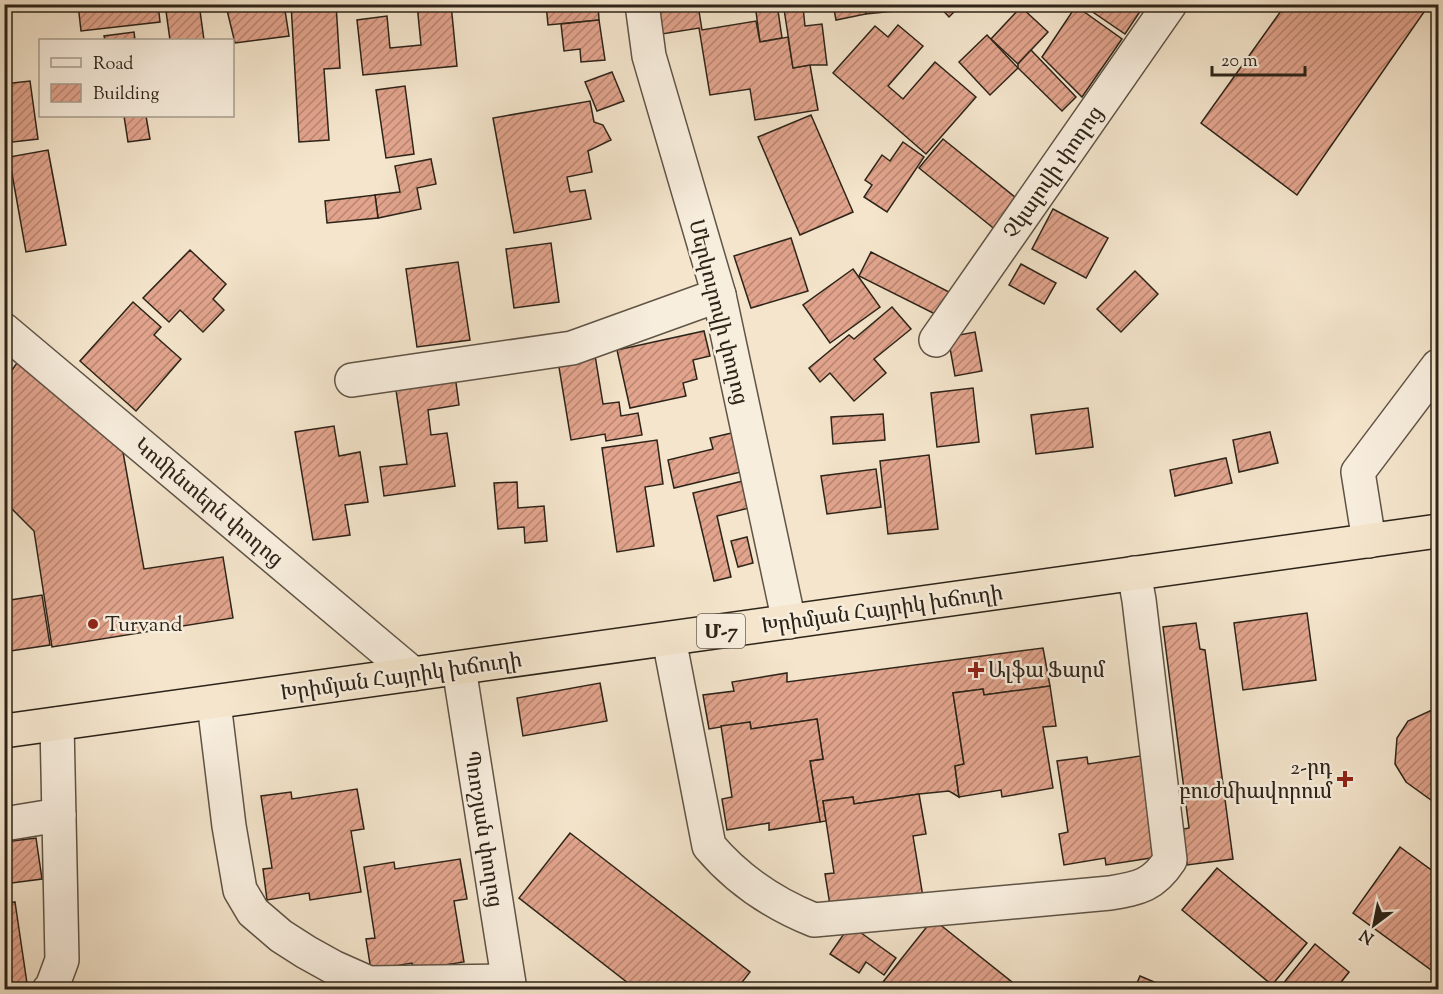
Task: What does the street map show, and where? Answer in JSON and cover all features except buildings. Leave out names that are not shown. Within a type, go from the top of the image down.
[{"type":"highway","name":"Խրիմյան Հայրիկ խճուղի","points":[[4,732],[1438,531]]},
{"type":"street","name":"Մերկուրովի փողոց","points":[[642,4],[649,56],[719,294],[789,622]]},
{"type":"street","name":"Չկալովի փողոց","points":[[936,340],[1170,4]]},
{"type":"street","points":[[352,380],[572,348],[719,294]]},
{"type":"street","name":"Կոմինտերն փողոց","points":[[4,330],[413,674]]},
{"type":"street","points":[[1369,541],[1358,472],[1438,366]]},
{"type":"street","points":[[669,639],[709,846],[745,882],[796,913],[814,920],[1110,893],[1131,890],[1151,882],[1170,860],[1134,573]]},
{"type":"street","name":"Պռոշյան փողոց","points":[[459,668],[509,985]]},
{"type":"street","points":[[214,703],[229,826],[240,890],[253,912],[280,936],[306,952],[369,983],[509,985]]},
{"type":"street","points":[[49,990],[62,960],[57,724]]},
{"type":"street","points":[[4,824],[58,815]]},
{"type":"place","name":"Turvand","points":[[93,624]]},
{"type":"place","name":"Ալֆա Ֆարմ","points":[[976,670]]},
{"type":"place","name":"2-րդ բուժմիավորում","points":[[1345,779]]}]
